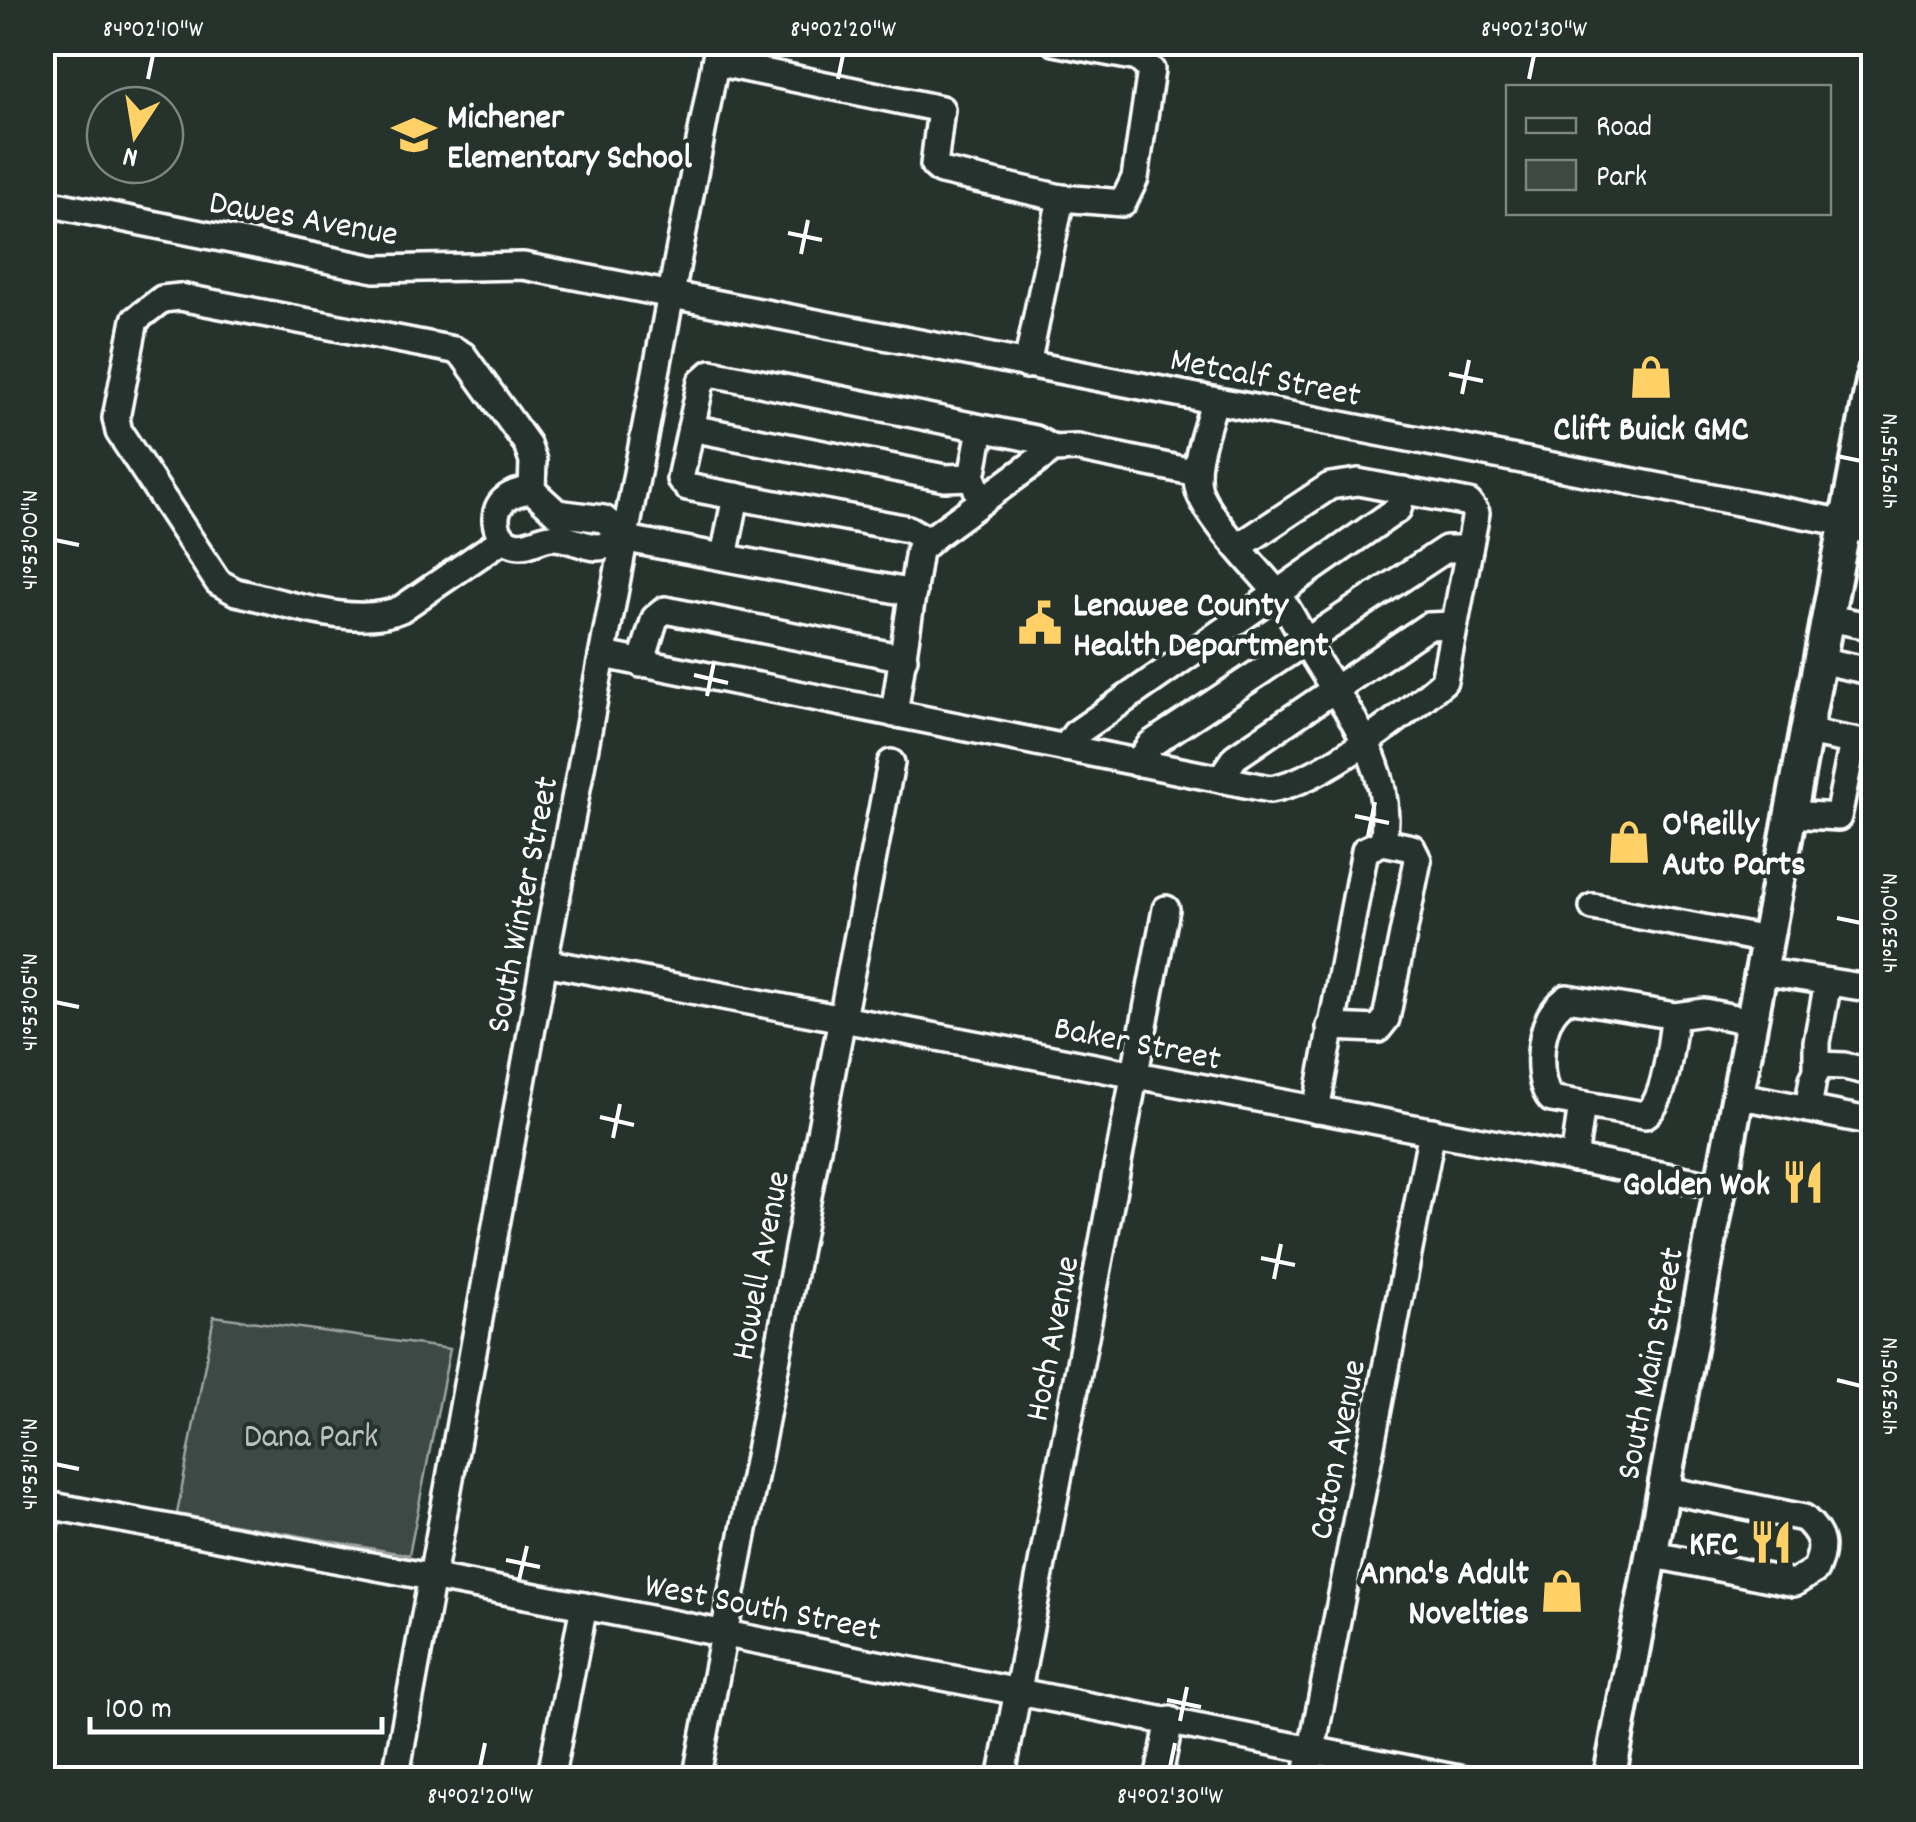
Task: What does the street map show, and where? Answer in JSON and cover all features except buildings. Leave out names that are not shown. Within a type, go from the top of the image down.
[{"type":"main road","name":"South Main Street","points":[[1609,1780],[1819,660],[1828,618],[1860,528],[1874,370]]},
{"type":"street","points":[[717,52],[941,108],[934,165],[941,171],[1060,198],[1123,203],[1135,178],[1151,70],[1138,58],[1054,42]]},
{"type":"street","name":"South Winter Street","points":[[395,1780],[544,962],[717,52]]},
{"type":"street","points":[[1027,365],[1060,198]]},
{"type":"street","name":"Dawes Avenue","points":[[42,202],[374,269],[523,266],[673,296]]},
{"type":"street","name":"Metcalf Street","points":[[673,296],[1860,528]]},
{"type":"street","points":[[504,538],[383,617],[359,617],[236,592],[218,582],[120,432],[116,418],[135,320],[162,299],[180,297],[454,350],[463,355],[527,444],[533,461],[532,490],[554,525]]},
{"type":"street","points":[[928,542],[908,529],[686,487],[680,479],[701,382],[711,373],[1035,439],[1053,449]]},
{"type":"street","points":[[1214,401],[1197,473],[1200,492],[1238,547],[1277,593],[1367,740],[1383,792],[1384,842]]},
{"type":"street","points":[[690,428],[945,478],[977,489]]},
{"type":"street","points":[[977,489],[981,428]]},
{"type":"street","points":[[894,714],[919,550],[977,489],[1053,449],[1077,448],[1197,473]]},
{"type":"street","points":[[604,656],[1270,789],[1290,786],[1367,740],[1444,680],[1476,513],[1470,503],[1358,482],[1330,486],[1238,547]]},
{"type":"street","points":[[532,490],[502,501],[495,527],[515,545],[534,543],[554,525],[604,520],[627,539],[913,593]]},
{"type":"street","points":[[1065,748],[1075,734],[1398,509],[1404,490]]},
{"type":"street","points":[[724,557],[736,496]]},
{"type":"street","points":[[1137,763],[1151,744],[1446,549],[1469,550]]},
{"type":"street","points":[[642,664],[655,618],[665,610],[904,658]]},
{"type":"street","points":[[1828,618],[1874,628]]},
{"type":"street","points":[[1220,779],[1235,757],[1428,626],[1454,625]]},
{"type":"street","points":[[1819,660],[1874,672]]},
{"type":"street","points":[[1790,814],[1838,817],[1863,744],[1806,732]]},
{"type":"street","name":"Howell Avenue","points":[[696,1780],[891,764]]},
{"type":"street","points":[[1316,1110],[1330,1027],[1365,850],[1384,842],[1412,848],[1418,860],[1386,1019],[1378,1028],[1330,1027]]},
{"type":"street","points":[[1592,907],[1766,940]]},
{"type":"street","name":"Hoch Avenue","points":[[1000,1780],[1166,909]]},
{"type":"street","name":"Baker Street","points":[[544,962],[1718,1186]]},
{"type":"street","points":[[1760,971],[1874,989]]},
{"type":"street","points":[[1817,1071],[1817,1042],[1828,982]]},
{"type":"street","points":[[1675,1016],[1660,1096],[1654,1109],[1645,1115],[1551,1099],[1542,1089],[1540,1075],[1550,1015],[1568,998],[1675,1016],[1704,1012],[1750,1021]]},
{"type":"street","points":[[1808,1109],[1820,1065],[1874,1073]]},
{"type":"street","points":[[1736,1095],[1874,1122]]},
{"type":"street","points":[[1574,1159],[1582,1105]]},
{"type":"street","name":"Caton Avenue","points":[[1306,1780],[1432,1131]]},
{"type":"street","points":[[1650,1554],[1794,1583],[1815,1570],[1822,1543],[1818,1531],[1804,1518],[1662,1488]]},
{"type":"street","points":[[42,1536],[45,1505]]},
{"type":"street","name":"West South Street","points":[[45,1505],[1018,1690],[1464,1780]]},
{"type":"street","points":[[550,1780],[584,1606]]},
{"type":"street","points":[[1158,1780],[1170,1720]]},
{"type":"green space","name":"Dana Park","points":[[214,1316],[450,1349],[409,1555],[177,1514]]},
{"type":"place","name":"Michener Elementary School","points":[[414,135]]},
{"type":"place","name":"Clift Buick GMC","points":[[1651,377]]},
{"type":"place","name":"Lenawee County Health Department","points":[[1040,623]]},
{"type":"place","name":"O'Reilly Auto Parts","points":[[1629,842]]},
{"type":"place","name":"Golden Wok","points":[[1803,1182]]},
{"type":"place","name":"KFC","points":[[1771,1542]]},
{"type":"place","name":"Anna's Adult Novelties","points":[[1562,1591]]}]
